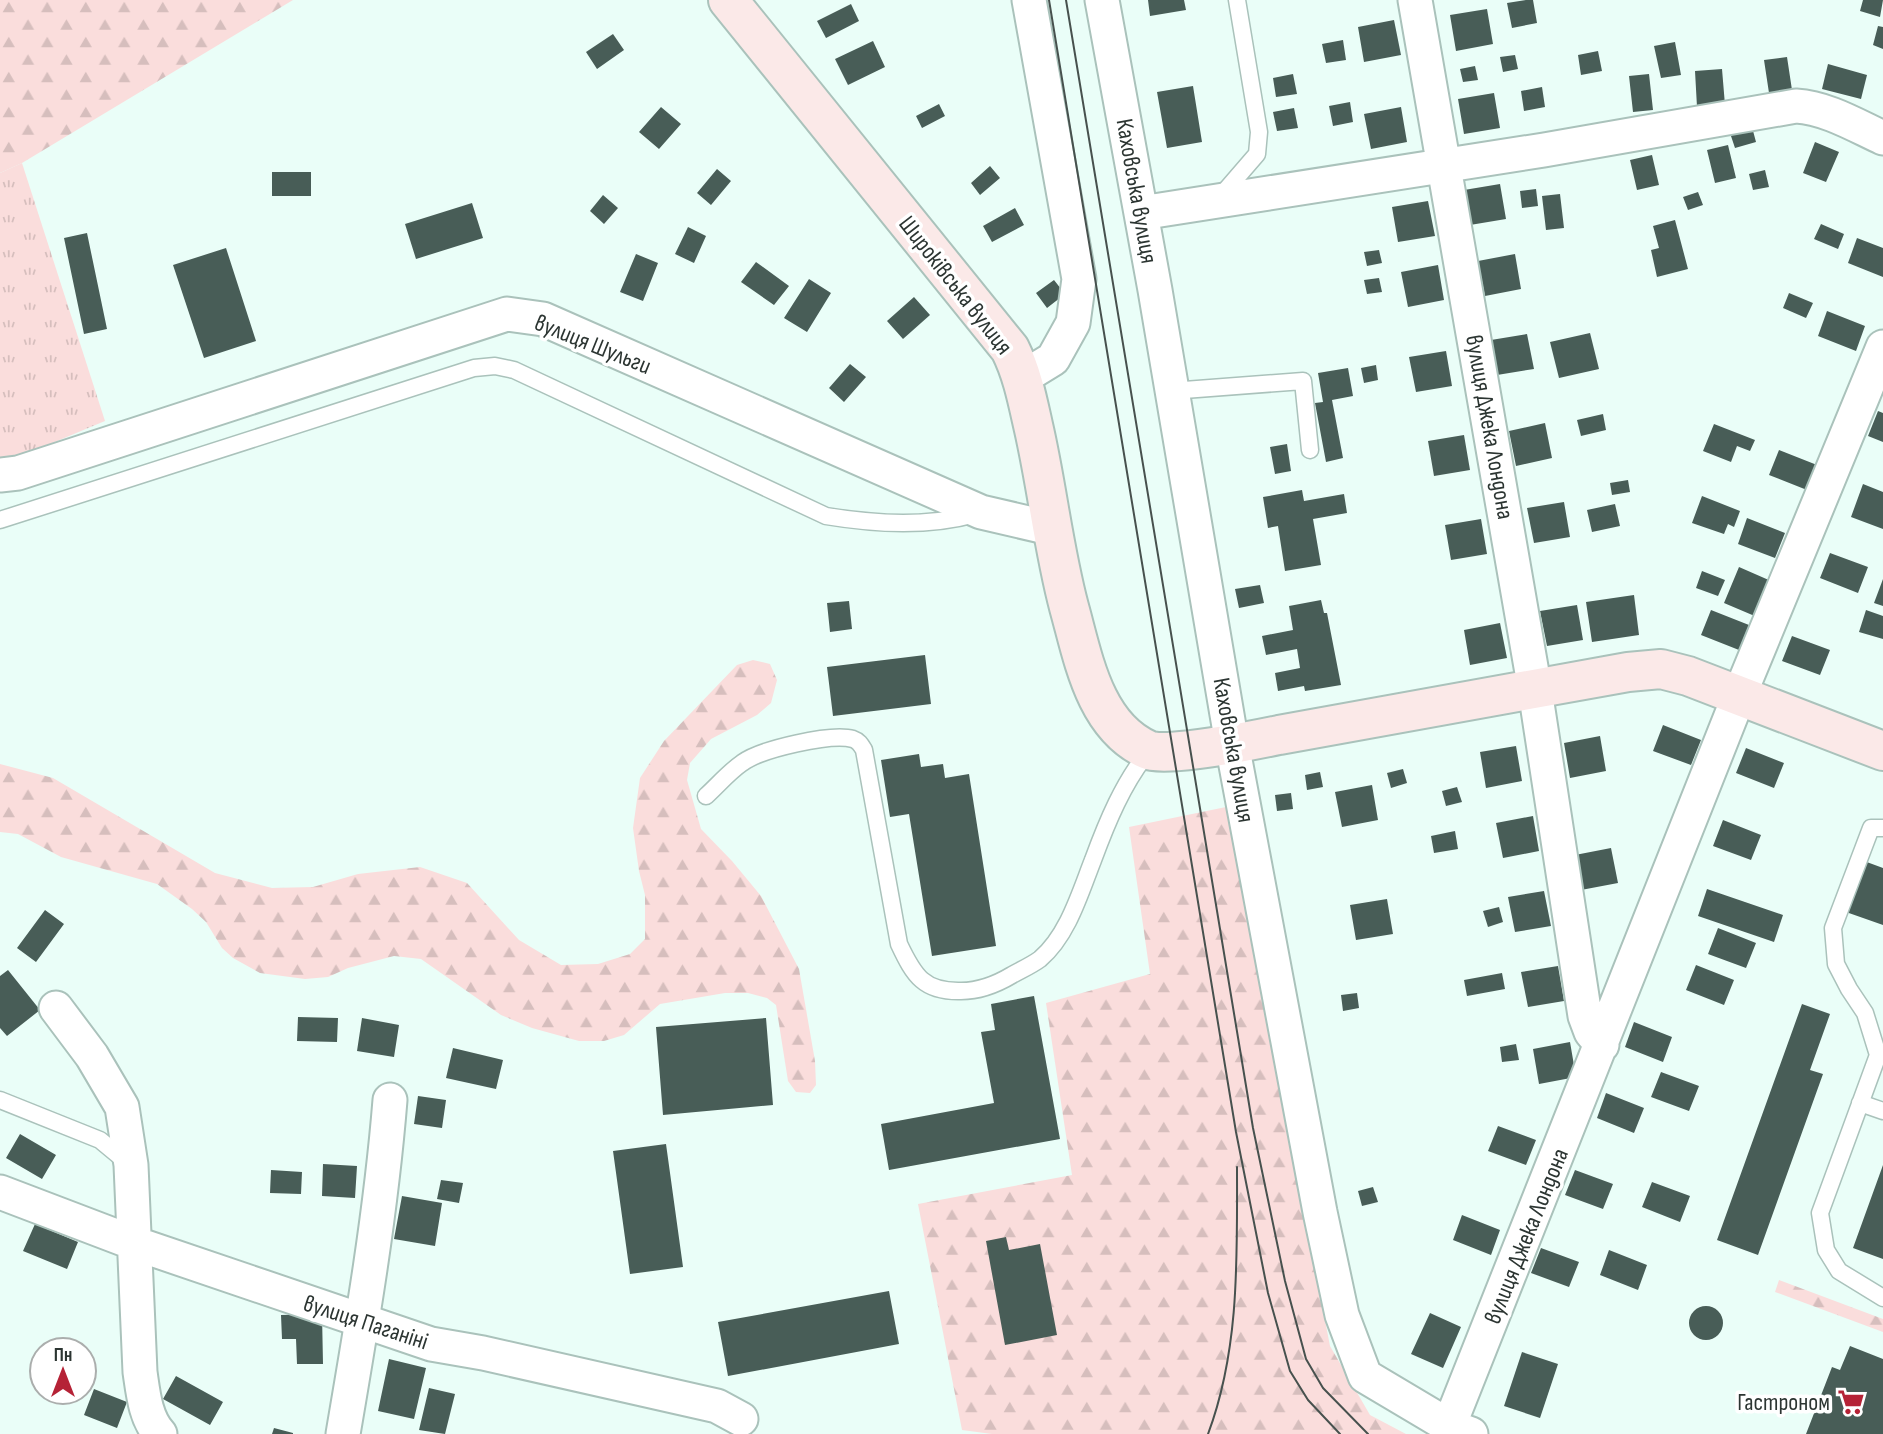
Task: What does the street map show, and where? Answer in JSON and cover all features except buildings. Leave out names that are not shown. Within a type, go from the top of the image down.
[{"type":"main road","name":"Широківська вулиця","points":[[728,0],[1010,349],[1022,378],[1068,603],[1098,699],[1120,730],[1156,752]]},
{"type":"main road","points":[[1156,752],[1232,744],[1628,672],[1661,669],[1688,676],[1883,751]]},
{"type":"street","points":[[1022,378],[1053,359],[1073,323],[1079,279],[1029,0]]},
{"type":"street","name":"Каховська вулиця","points":[[1102,0],[1232,744],[1320,1212],[1342,1315],[1365,1376],[1460,1430]]},
{"type":"street","name":"вулиця Джека Лондона","points":[[1415,0],[1535,690],[1585,1016],[1591,1032],[1602,1045]]},
{"type":"street","points":[[1141,213],[1544,150],[1796,106],[1827,112],[1883,138]]},
{"type":"street","name":"вулиця Шульги","points":[[0,475],[18,473],[507,314],[543,319],[981,512],[1054,529]]},
{"type":"street","name":"вулиця Джека Лондона","points":[[1460,1430],[1602,1045],[1738,696],[1883,347]]},
{"type":"street","points":[[56,1008],[92,1056],[122,1107],[131,1165],[140,1372],[144,1400],[160,1434]]},
{"type":"street","points":[[343,1434],[386,1155],[390,1100]]},
{"type":"street","name":"вулиця Паганіні","points":[[0,1192],[134,1243],[431,1344],[717,1406],[741,1419]]},
{"type":"lane","points":[[1215,202],[1257,154],[1259,132],[1237,0]]},
{"type":"lane","points":[[0,520],[474,368],[495,366],[514,370],[826,516],[877,522],[952,521],[981,512]]},
{"type":"lane","points":[[1171,391],[1303,381],[1310,450]]},
{"type":"lane","points":[[706,796],[743,762],[762,752],[821,740],[857,740],[864,750],[899,944],[923,982],[934,989],[967,991],[1007,978],[1039,960],[1052,946],[1081,892],[1118,800],[1134,769],[1156,752]]},
{"type":"lane","points":[[1883,828],[1871,828],[1833,928],[1836,964],[1865,1013],[1878,1055],[1820,1213],[1826,1250],[1839,1271],[1883,1298]]},
{"type":"lane","points":[[0,1100],[100,1140],[131,1165]]},
{"type":"lane","points":[[1860,1104],[1883,1111]]},
{"type":"green space","points":[[0,0],[293,0],[22,163],[0,173]]},
{"type":"green space","points":[[22,163],[105,421],[14,459],[0,461],[0,173]]},
{"type":"green space","points":[[753,660],[770,664],[777,680],[771,703],[757,715],[711,739],[690,763],[687,780],[701,829],[761,896],[799,969],[815,1061],[816,1085],[810,1093],[796,1092],[788,1081],[776,1005],[767,998],[748,993],[725,993],[660,1004],[624,1035],[604,1041],[579,1041],[532,1028],[501,1015],[421,959],[394,956],[348,968],[328,977],[305,979],[260,973],[233,958],[222,948],[206,922],[157,884],[61,857],[18,834],[0,832],[0,764],[53,778],[215,873],[272,888],[313,887],[358,874],[420,867],[467,883],[519,940],[561,965],[598,964],[630,954],[645,939],[645,895],[633,828],[640,778],[664,741],[737,665]]},
{"type":"green space","points":[[1226,807],[1330,1346],[1370,1415],[1406,1434],[992,1434],[962,1430],[918,1204],[1072,1175],[1046,1003],[1150,974],[1129,827]]},
{"type":"green space","points":[[1779,1280],[1883,1319],[1883,1332],[1775,1292]]},
{"type":"tram line","points":[[1049,0],[1236,1132],[1268,1293],[1290,1371],[1308,1400],[1340,1434]]},
{"type":"tram line","points":[[1066,0],[1253,1128],[1285,1281],[1306,1359],[1323,1388],[1368,1434]]},
{"type":"tram line","points":[[1208,1434],[1226,1369],[1231,1336],[1236,1268],[1237,1167]]},
{"type":"place","name":"Гастроном","points":[[1851,1402]]}]
